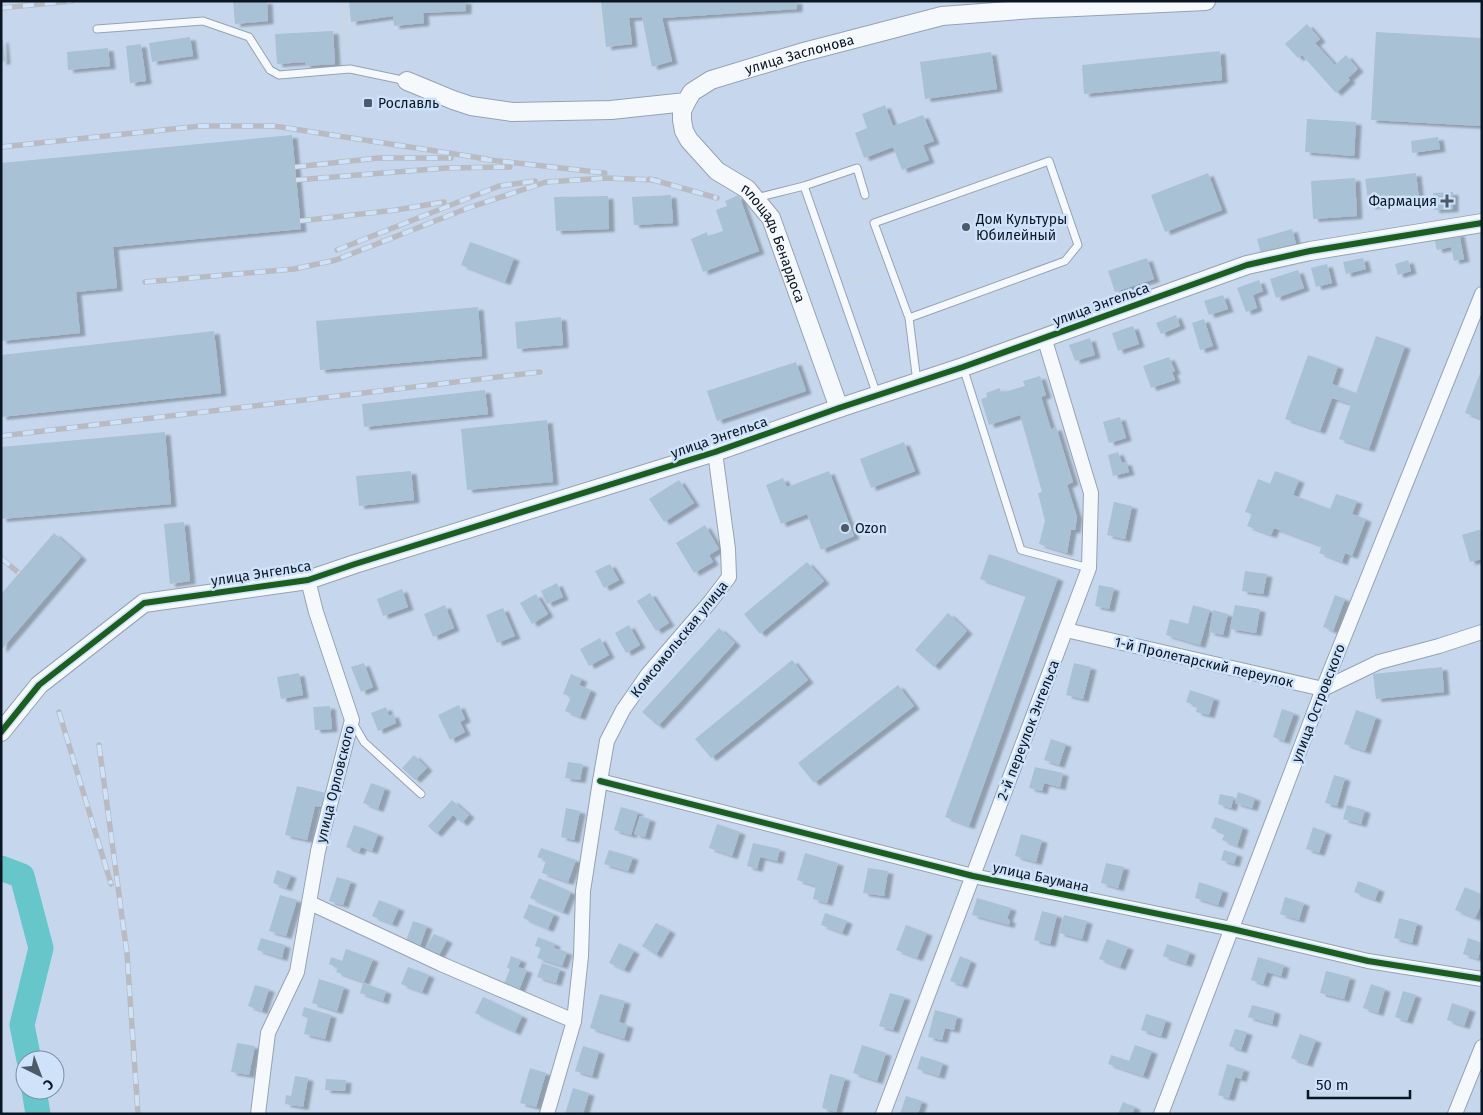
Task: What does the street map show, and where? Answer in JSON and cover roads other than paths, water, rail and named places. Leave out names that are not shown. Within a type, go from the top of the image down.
[{"type":"street","name":"улица Заслонова","points":[[686,102],[692,92],[711,80],[800,53],[942,16],[1033,9],[1206,1]]},
{"type":"street","points":[[407,80],[453,100],[487,110],[551,112],[611,110],[686,102]]},
{"type":"street","name":"площадь Бенардоса","points":[[686,102],[682,110],[682,120],[688,140],[717,171],[747,189],[771,218],[839,408]]},
{"type":"street","name":"улица Энгельса","points":[[1,732],[39,686],[144,603],[308,580],[715,452],[839,408],[964,367],[1247,265],[1310,251],[1482,223]]},
{"type":"street","name":"улица Островского","points":[[1161,1114],[1323,689],[1482,294]]},
{"type":"street","name":"2-й переулок Энгельса","points":[[883,1114],[1089,568],[1090,493],[1044,337]]},
{"type":"street","name":"Комсомольская улица","points":[[547,1114],[574,1021],[581,956],[583,891],[607,741],[623,710],[648,674],[729,577],[728,549],[715,452]]},
{"type":"street","name":"улица Орловского","points":[[258,1114],[268,1033],[297,972],[318,851],[352,720],[316,612],[308,580]]},
{"type":"street","name":"1-й Пролетарский переулок","points":[[1066,630],[1323,689]]},
{"type":"street","points":[[1323,689],[1378,662],[1439,646],[1482,632]]},
{"type":"street","name":"улица Баумана","points":[[600,781],[973,876],[1232,929],[1368,961],[1482,979]]},
{"type":"street","points":[[310,903],[441,964],[574,1021]]},
{"type":"street","points":[[1455,1114],[1482,1047]]},
{"type":"lane","points":[[97,29],[203,20],[249,37],[270,70],[279,75],[350,70],[407,80]]},
{"type":"lane","points":[[909,318],[1065,260],[1078,245],[1049,161],[874,223],[909,318],[917,382]]},
{"type":"lane","points":[[756,198],[804,186],[857,168],[865,195]]},
{"type":"lane","points":[[804,186],[878,395]]},
{"type":"lane","points":[[964,367],[1021,550],[1089,568]]},
{"type":"lane","points":[[352,720],[364,742],[421,794]]},
{"type":"waterway","points":[[1,868],[22,876],[41,948],[22,1025],[27,1050]]},
{"type":"waterway","points":[[36,1100],[38,1114]]},
{"type":"railway","points":[[1,8],[72,1]]},
{"type":"railway","points":[[1,147],[201,126],[274,126],[487,159]]},
{"type":"railway","points":[[295,167],[378,158],[451,158]]},
{"type":"railway","points":[[481,159],[605,173]]},
{"type":"railway","points":[[296,180],[446,168],[510,167]]},
{"type":"railway","points":[[145,282],[294,269],[336,260],[468,208],[546,182],[606,178],[656,180]]},
{"type":"railway","points":[[650,179],[717,198]]},
{"type":"railway","points":[[337,250],[499,186],[535,181]]},
{"type":"railway","points":[[300,221],[396,210],[444,202]]},
{"type":"railway","points":[[1,436],[540,372]]},
{"type":"railway","points":[[1,558],[19,573]]},
{"type":"railway","points":[[59,712],[111,884]]},
{"type":"railway","points":[[99,745],[127,954],[138,1114]]},
{"type":"place","name":"Рославль","points":[[368,103]]},
{"type":"place","name":"Фармация","points":[[1447,201]]},
{"type":"place","name":"Дом Культуры Юбилейный","points":[[966,227]]},
{"type":"place","name":"Ozon","points":[[845,528]]}]
